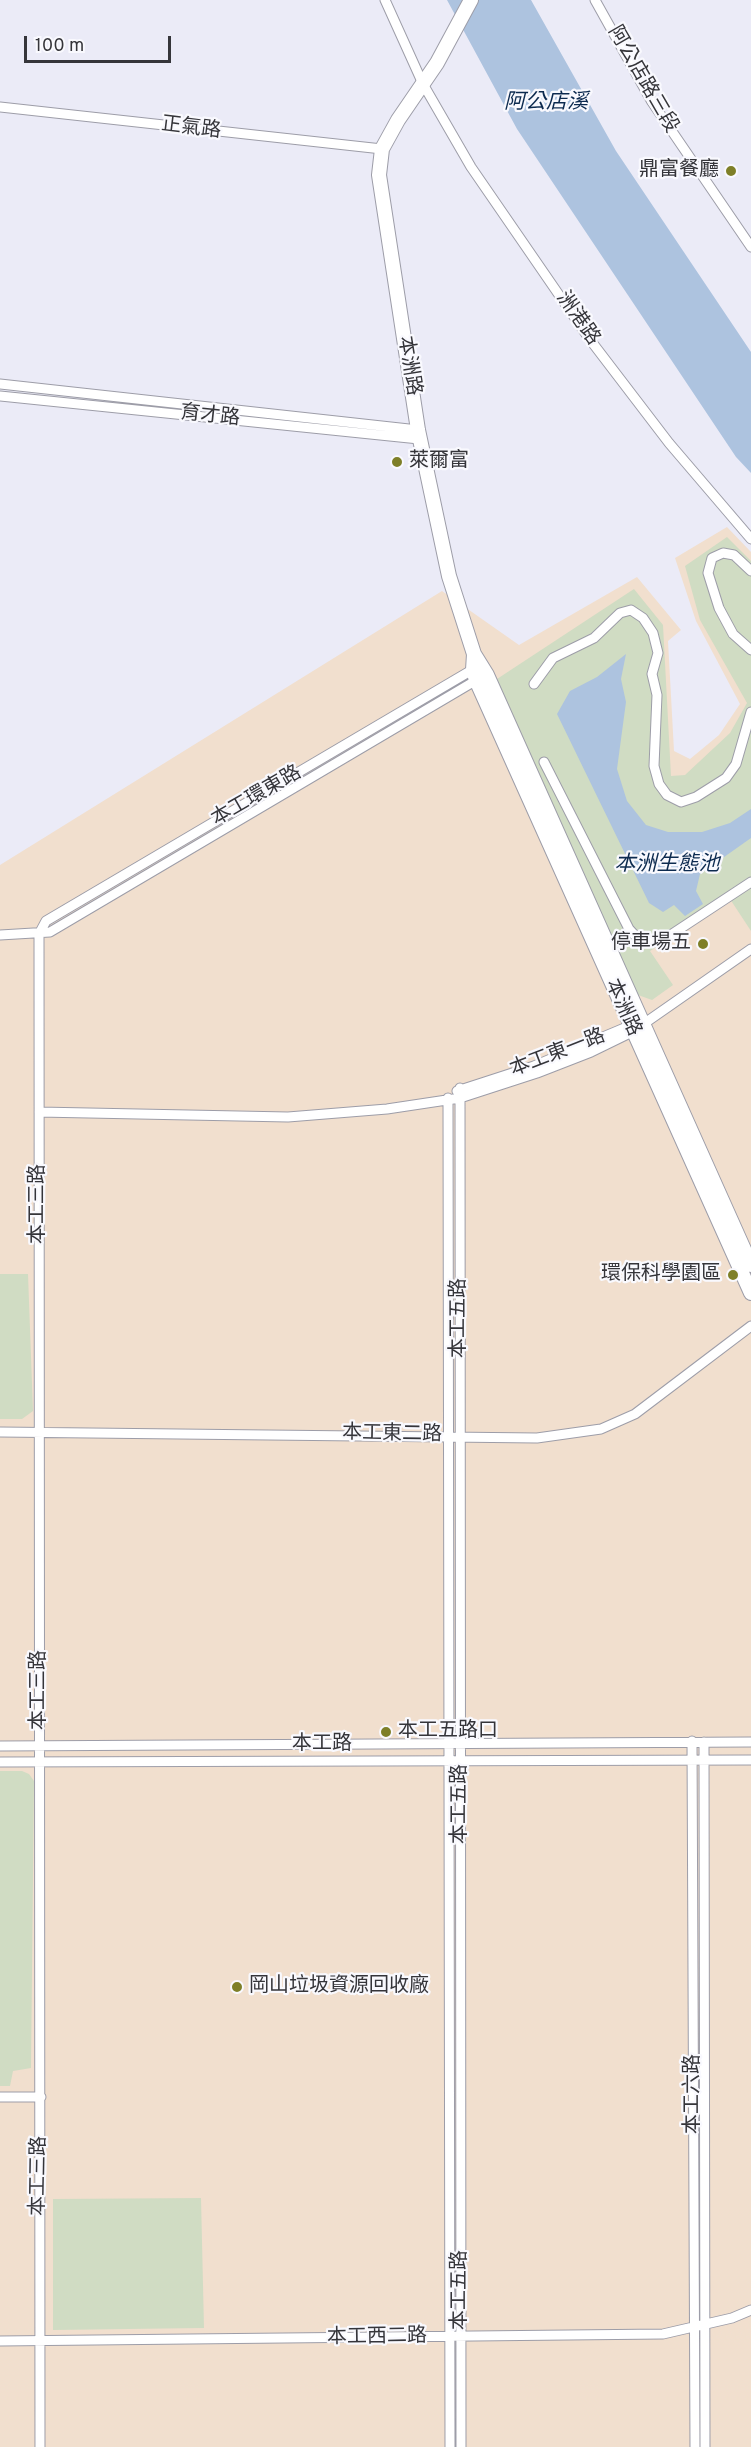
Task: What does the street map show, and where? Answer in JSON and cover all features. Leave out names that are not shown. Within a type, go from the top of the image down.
[{"type":"main road","name":"本洲路","points":[[471,0],[436,63],[398,120],[382,149],[379,175],[419,434],[449,576],[478,669],[751,1293]]},
{"type":"main road","name":"本洲路","points":[[634,1026],[751,1265]]},
{"type":"street","name":"洲港路","points":[[385,0],[423,84],[471,168],[588,337],[669,443],[751,539]]},
{"type":"street","name":"阿公店路三段","points":[[595,0],[652,102],[751,247]]},
{"type":"street","name":"正氣路","points":[[0,108],[382,149]]},
{"type":"street","name":"育才路","points":[[0,384],[419,434]]},
{"type":"street","name":"育才路","points":[[0,396],[419,434]]},
{"type":"street","points":[[751,571],[734,555],[723,553],[712,558],[708,573],[719,608],[733,634],[751,650]]},
{"type":"street","points":[[534,684],[553,658],[594,638],[620,613],[631,610],[642,618],[653,633],[658,653],[652,674],[657,695],[654,765],[663,790],[667,795],[681,802],[696,797],[726,778],[736,764],[751,712]]},
{"type":"street","name":"本工環東路","points":[[39,934],[46,921],[478,669]]},
{"type":"street","points":[[544,762],[629,929],[641,942],[663,940],[751,882]]},
{"type":"street","points":[[0,935],[39,934]]},
{"type":"street","name":"本工三路","points":[[39,934],[41,2097],[38,2341],[40,2447]]},
{"type":"street","name":"本工東一路","points":[[39,1112],[288,1117],[387,1109],[448,1098],[634,1026],[751,950]]},
{"type":"street","name":"本工五路","points":[[460,1093],[461,2447]]},
{"type":"street","name":"本工五路","points":[[448,1098],[450,2447]]},
{"type":"street","name":"本工東二路","points":[[0,1432],[537,1438],[601,1429],[635,1414],[751,1326]]},
{"type":"street","name":"本工六路","points":[[692,1742],[695,2447]]},
{"type":"street","name":"本工六路","points":[[704,1742],[705,2447]]},
{"type":"street","name":"本工路","points":[[0,1746],[751,1742]]},
{"type":"street","name":"本工路","points":[[0,1762],[751,1760]]},
{"type":"street","points":[[0,2097],[41,2097]]},
{"type":"street","name":"本工西二路","points":[[0,2341],[663,2334],[751,2310]]},
{"type":"shaded area","points":[[727,527],[751,552],[751,2447],[0,2447],[0,865],[442,591],[519,645],[637,577],[681,630],[668,641],[674,751],[690,759],[719,735],[740,704],[696,621],[675,558]]},
{"type":"green space","points":[[727,537],[751,561],[751,931],[730,899],[650,951],[673,985],[652,1000],[638,995],[497,679],[634,589],[663,625],[671,776],[685,775],[730,733],[747,703],[700,620],[685,566]]},
{"type":"green space","points":[[0,1274],[28,1274],[33,1411],[22,1419],[0,1419]]},
{"type":"green space","points":[[0,1771],[22,1771],[29,1774],[34,1781],[31,2068],[13,2071],[10,2086],[0,2086]]},
{"type":"green space","points":[[201,2198],[204,2328],[53,2330],[53,2199]]},
{"type":"water","name":"阿公店溪","points":[[447,0],[531,0],[616,151],[751,352],[751,473],[736,457],[517,129]]},
{"type":"water","name":"本洲生態池","points":[[626,654],[621,679],[626,702],[617,769],[627,801],[646,825],[668,832],[702,832],[730,823],[751,809],[751,838],[700,874],[696,891],[703,904],[685,916],[674,905],[663,912],[649,903],[557,714],[570,691],[597,677]]},
{"type":"place","name":"鼎富餐廳","points":[[731,171]]},
{"type":"place","name":"萊爾富","points":[[397,462]]},
{"type":"place","name":"停車場五","points":[[703,944]]},
{"type":"place","name":"環保科學園區","points":[[733,1275]]},
{"type":"place","name":"本工五路口","points":[[386,1732]]},
{"type":"place","name":"岡山垃圾資源回收廠","points":[[237,1987]]}]
